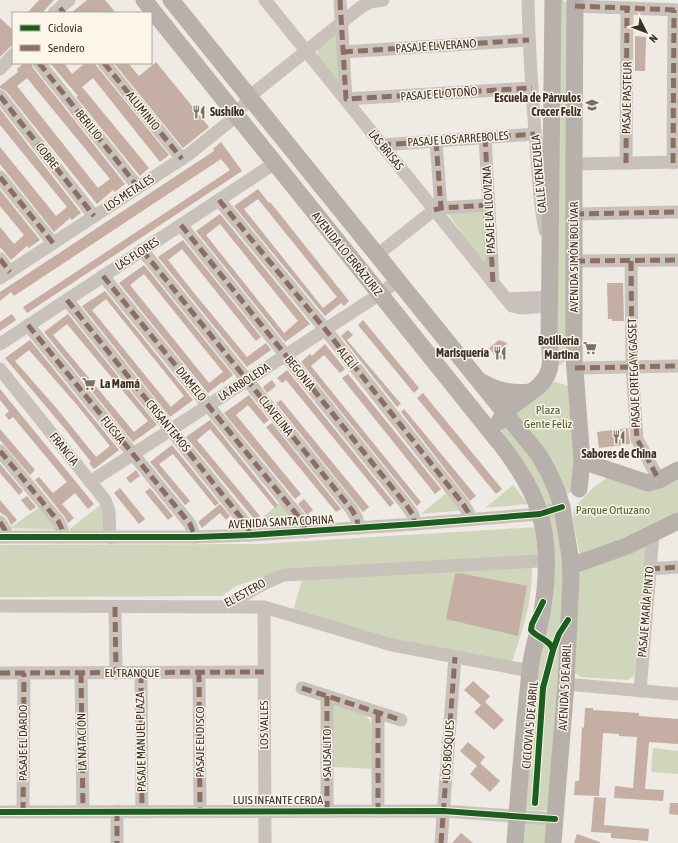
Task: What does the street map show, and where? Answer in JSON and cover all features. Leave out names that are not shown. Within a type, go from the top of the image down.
[{"type":"main road","name":"AVENIDA LO ERRÁZURIZ","points":[[144,0],[498,441],[514,462],[527,484],[542,520]]},
{"type":"main road","name":"AVENIDA LO ERRÁZURIZ","points":[[172,0],[539,455],[557,491],[562,507]]},
{"type":"main road","name":"AVENIDA SIMÓN BOLÍVAR","points":[[548,372],[551,252],[553,0]]},
{"type":"main road","name":"AVENIDA SIMÓN BOLÍVAR","points":[[575,3],[575,362],[576,393],[582,460],[579,489]]},
{"type":"main road","points":[[498,441],[498,427],[505,413],[530,392],[548,372],[555,369],[562,369],[575,362]]},
{"type":"main road","points":[[548,372],[555,378],[564,381],[571,386],[576,393]]},
{"type":"main road","points":[[478,379],[488,385],[507,392],[530,392]]},
{"type":"main road","points":[[582,460],[648,483],[659,480],[678,470]]},
{"type":"main road","points":[[562,507],[592,477],[608,469]]},
{"type":"main road","name":"AVENIDA 5 DE ABRIL","points":[[554,843],[566,684],[571,566],[562,507]]},
{"type":"main road","points":[[515,843],[530,671],[541,618],[544,595],[546,544],[542,520]]},
{"type":"main road","points":[[571,566],[608,554],[678,521]]},
{"type":"street","name":"LAS BRISAS","points":[[265,0],[346,99],[381,145],[437,209],[493,283],[507,299],[550,301]]},
{"type":"street","points":[[340,0],[346,99]]},
{"type":"street","points":[[250,98],[255,92],[361,7],[370,2],[381,0]]},
{"type":"street","name":"CALLE VENEZUELA","points":[[528,0],[529,40],[541,209],[551,252]]},
{"type":"street","points":[[574,164],[676,162],[676,10],[627,8],[575,3]]},
{"type":"street","name":"PASAJE PASTEUR","points":[[626,163],[627,8]]},
{"type":"street","name":"PASAJE EL VERANO","points":[[343,52],[529,40]]},
{"type":"street","points":[[0,69],[12,56]]},
{"type":"street","name":"BERILIO","points":[[40,64],[138,187]]},
{"type":"street","name":"ALUMINIO","points":[[105,64],[182,159]]},
{"type":"street","name":"PASAJE EL OTOÑO","points":[[346,99],[532,88]]},
{"type":"street","name":"COBRE","points":[[0,96],[94,216]]},
{"type":"street","name":"LOS METALES","points":[[5,275],[182,159],[218,132],[236,115],[250,98]]},
{"type":"street","name":"PASAJE LOS ARREBOLES","points":[[381,145],[535,134]]},
{"type":"street","name":"PASAJE LA LLOVIZNA","points":[[485,137],[493,283]]},
{"type":"street","points":[[436,141],[437,209]]},
{"type":"street","name":"LAS FLORES","points":[[0,344],[275,163]]},
{"type":"street","points":[[0,177],[53,243]]},
{"type":"street","name":"ALELÍ","points":[[219,200],[325,329],[463,504],[470,519]]},
{"type":"street","points":[[377,255],[437,209],[489,204]]},
{"type":"street","points":[[574,214],[678,212]]},
{"type":"street","name":"BEGONIA","points":[[181,225],[410,510],[415,524]]},
{"type":"street","name":"CLAVELINA","points":[[142,250],[352,510],[357,519],[358,528]]},
{"type":"street","points":[[0,259],[5,275]]},
{"type":"street","name":"PASAJE ORTEGA Y GASSET","points":[[631,260],[632,367],[637,439],[659,480]]},
{"type":"street","points":[[575,261],[678,260]]},
{"type":"street","name":"DIAMELO","points":[[103,276],[298,516],[304,524],[306,532]]},
{"type":"street","name":"LA ARBOLEDA","points":[[90,482],[380,294],[397,280]]},
{"type":"street","name":"CRISANTEMOS","points":[[67,300],[242,518],[250,535]]},
{"type":"street","name":"FUCSIA","points":[[28,325],[190,524],[195,537]]},
{"type":"street","points":[[575,362],[632,367],[678,366]]},
{"type":"street","name":"FRANCIA","points":[[0,369],[108,505],[110,517],[110,538]]},
{"type":"street","points":[[0,451],[58,521],[62,529],[63,537]]},
{"type":"street","name":"AVENIDA SANTA CORINA","points":[[3,537],[195,537],[306,532],[470,519],[542,520],[562,507]]},
{"type":"street","points":[[0,522],[5,530],[3,537]]},
{"type":"street","name":"PASAJE MARÍA PINTO","points":[[640,691],[653,534]]},
{"type":"street","name":"EL ESTERO","points":[[0,606],[226,607],[253,588],[284,575],[538,561]]},
{"type":"street","points":[[650,569],[678,567]]},
{"type":"street","points":[[115,607],[116,673]]},
{"type":"street","points":[[226,607],[264,607],[392,645],[530,671]]},
{"type":"street","name":"LOS VALLES","points":[[264,607],[265,843]]},
{"type":"street","name":"LOS BOSQUES","points":[[440,843],[455,657]]},
{"type":"street","name":"PASAJE EL DISCO","points":[[199,672],[200,811]]},
{"type":"street","name":"EL TRANQUE","points":[[0,674],[264,672]]},
{"type":"street","name":"PASAJE EL DARDO","points":[[22,812],[24,673]]},
{"type":"street","name":"LA NATACIÓN","points":[[81,673],[83,812]]},
{"type":"street","name":"PASAJE MANUEL PLAZA","points":[[140,673],[142,812]]},
{"type":"street","points":[[566,684],[678,694]]},
{"type":"street","points":[[302,688],[401,720]]},
{"type":"street","name":"SAUSALITO","points":[[327,696],[327,811]]},
{"type":"street","points":[[378,712],[378,811]]},
{"type":"street","name":"LUIS INFANTE CERDA","points":[[0,812],[443,811],[517,815],[556,819]]},
{"type":"street","points":[[117,812],[117,843]]},
{"type":"green space","points":[[558,0],[563,0],[572,7],[569,357],[561,365],[555,364]]},
{"type":"green space","points":[[339,32],[341,86],[317,57],[318,49]]},
{"type":"green space","points":[[487,208],[491,273],[446,211]]},
{"type":"green space","name":"Plaza Gente Feliz","points":[[555,382],[568,386],[576,484],[571,492],[566,494],[511,412],[548,385]]},
{"type":"green space","points":[[503,424],[540,465],[556,501],[549,506],[545,505],[502,434]]},
{"type":"green space","name":"Parque Ortuzano","points":[[678,476],[678,514],[656,526],[580,555],[573,520],[574,508],[595,486],[607,478]]},
{"type":"green space","points":[[513,485],[528,504],[485,508]]},
{"type":"green space","points":[[449,491],[464,510],[421,514]]},
{"type":"green space","points":[[283,500],[299,519],[256,523]]},
{"type":"green space","points":[[100,505],[105,515],[107,531],[71,533],[70,529]]},
{"type":"green space","points":[[41,506],[59,530],[10,528]]},
{"type":"green space","points":[[547,515],[556,515],[569,561],[550,808],[546,811],[527,810],[523,802]]},
{"type":"green space","points":[[537,527],[542,556],[287,569],[236,586],[222,596],[0,597],[0,545],[258,544]]},
{"type":"green space","points":[[648,545],[634,676],[627,680],[581,677],[573,672],[578,578],[581,568]]},
{"type":"green space","points":[[532,567],[529,604],[512,662],[402,642],[293,611],[302,580]]},
{"type":"green space","points":[[333,703],[366,715],[371,723],[373,769],[333,767]]},
{"type":"green space","points":[[653,748],[678,751],[678,774],[651,772]]},
{"type":"green space","points":[[524,823],[543,823],[548,826],[547,843],[521,843]]},
{"type":"building","points":[[39,0],[54,0],[43,12],[28,12]]},
{"type":"building","points":[[87,0],[105,0],[115,12],[72,12]]},
{"type":"building","points":[[0,18],[12,29],[12,45],[0,57]]},
{"type":"building","points":[[635,36],[646,37],[645,71],[635,71]]},
{"type":"building","points":[[156,62],[209,127],[183,148],[115,64],[129,64],[139,76]]},
{"type":"building","points":[[23,64],[31,64],[125,184],[115,192],[113,190],[97,204],[6,91],[0,88],[0,86],[18,72],[17,69]],"holes":[[[27,78],[110,179],[98,188],[17,86]]]},
{"type":"building","points":[[51,64],[65,64],[72,74],[84,64],[95,64],[169,155],[160,162],[93,78],[82,87],[149,168],[140,176],[76,97],[78,96]]},
{"type":"building","points":[[0,109],[81,213],[72,220],[70,218],[54,232],[0,164],[0,147],[56,216],[67,207],[0,125]]},
{"type":"building","points":[[221,142],[242,171],[27,313],[23,307],[230,170],[221,159],[14,296],[11,292],[0,301],[0,292],[214,151],[213,149]]},
{"type":"building","points":[[258,189],[349,301],[344,306],[341,303],[325,316],[234,206]],"holes":[[[258,199],[337,297],[323,308],[244,209]]]},
{"type":"building","points":[[0,190],[40,240],[29,248],[27,246],[11,260],[0,247],[0,227],[14,244],[24,235],[0,206]]},
{"type":"building","points":[[220,214],[310,324],[285,342],[196,231]],"holes":[[[220,224],[298,321],[284,333],[206,235]]]},
{"type":"building","points":[[183,240],[261,337],[256,341],[182,249],[168,260],[194,293],[247,357],[266,343],[271,350],[247,367],[158,257]]},
{"type":"building","points":[[144,265],[233,375],[208,393],[119,283]],"holes":[[[144,274],[223,372],[209,383],[130,285]]]},
{"type":"building","points":[[607,283],[623,283],[624,321],[612,321],[612,319],[608,319]]},
{"type":"building","points":[[105,291],[193,400],[170,417],[82,306]],"holes":[[[106,299],[184,396],[171,407],[92,310]]]},
{"type":"building","points":[[12,314],[16,320],[0,331],[0,322]]},
{"type":"building","points":[[68,314],[157,425],[133,442],[44,332]],"holes":[[[67,324],[148,421],[134,432],[53,335]]]},
{"type":"building","points":[[363,320],[419,388],[414,393],[358,325]]},
{"type":"building","points":[[348,330],[353,335],[347,340],[401,404],[397,407],[341,336]]},
{"type":"building","points":[[30,340],[119,450],[94,469],[89,463],[91,462],[65,429],[5,358]],"holes":[[[29,350],[77,405],[110,446],[96,457],[58,410],[15,361]]]},
{"type":"building","name":"Marisquería","points":[[499,340],[507,343],[506,358],[498,359],[489,348]]},
{"type":"building","points":[[325,344],[345,369],[340,373],[324,355],[311,366],[421,502],[417,506],[301,362],[310,354],[312,356]]},
{"type":"building","points":[[287,370],[394,503],[390,507],[286,380],[282,383],[277,378]]},
{"type":"building","points":[[348,374],[441,489],[435,494],[342,378]]},
{"type":"building","points":[[272,380],[276,386],[267,393],[263,387]]},
{"type":"building","points":[[0,389],[94,504],[88,509],[75,493],[62,504],[74,518],[68,523],[35,480],[39,477],[53,493],[67,482],[13,417],[9,420],[5,415],[9,411],[0,400]]},
{"type":"building","points":[[423,393],[502,489],[496,494],[417,398]]},
{"type":"building","points":[[249,395],[269,420],[264,424],[248,405],[236,415],[301,494],[295,499],[224,413]]},
{"type":"building","points":[[281,400],[369,507],[363,512],[276,403]]},
{"type":"building","points":[[404,409],[476,496],[470,501],[401,412]]},
{"type":"building","points":[[210,420],[278,505],[275,508],[210,429],[197,440],[260,516],[255,520],[186,437]]},
{"type":"building","points":[[272,423],[341,509],[336,512],[266,427]]},
{"type":"building","points":[[628,428],[630,444],[599,448],[597,432]]},
{"type":"building","points":[[0,429],[35,470],[30,475],[0,440]]},
{"type":"building","points":[[172,445],[219,503],[215,506],[173,454],[159,464],[190,501],[185,505],[150,462]]},
{"type":"building","points":[[0,464],[23,491],[19,495],[0,473]]},
{"type":"building","points":[[136,470],[140,476],[130,483],[126,478]]},
{"type":"building","points":[[120,488],[145,519],[139,524],[114,493]]},
{"type":"building","points":[[150,488],[173,516],[168,520],[145,492]]},
{"type":"building","points":[[27,496],[36,507],[30,511],[21,500]]},
{"type":"building","points":[[304,499],[313,510],[307,515],[298,504]]},
{"type":"building","points":[[0,500],[17,520],[11,525],[7,517],[0,512]]},
{"type":"building","points":[[220,504],[230,516],[226,520],[220,513],[202,528],[198,522]]},
{"type":"building","points":[[459,573],[527,586],[518,636],[446,619],[455,574]]},
{"type":"building","points":[[473,681],[490,696],[485,702],[504,720],[494,730],[474,712],[481,705],[464,690]]},
{"type":"building","points":[[585,708],[593,708],[593,710],[639,713],[639,716],[678,719],[678,744],[649,742],[645,789],[664,790],[663,801],[614,798],[615,786],[633,788],[637,737],[619,736],[619,734],[603,733],[599,796],[574,795],[575,781],[579,781],[582,727],[584,728]]},
{"type":"building","points":[[468,742],[485,757],[480,763],[500,781],[490,792],[470,774],[477,766],[460,751]]},
{"type":"building","points":[[594,797],[606,798],[604,825],[649,829],[648,841],[611,838],[611,833],[591,832]]},
{"type":"building","points":[[670,803],[678,803],[678,815],[669,814]]},
{"type":"building","points":[[461,833],[473,843],[452,843]]},
{"type":"building","points":[[577,834],[600,842],[600,843],[574,843]]},
{"type":"marked path","points":[[340,0],[346,99],[532,88]]},
{"type":"marked path","points":[[575,6],[678,10]]},
{"type":"marked path","points":[[60,8],[63,12]]},
{"type":"marked path","points":[[626,163],[627,8]]},
{"type":"marked path","points":[[673,163],[674,10]]},
{"type":"marked path","points":[[343,52],[529,40]]},
{"type":"marked path","points":[[40,64],[138,187]]},
{"type":"marked path","points":[[105,64],[182,159]]},
{"type":"marked path","points":[[0,96],[94,216]]},
{"type":"marked path","points":[[381,145],[535,134]]},
{"type":"marked path","points":[[485,137],[493,283]]},
{"type":"marked path","points":[[436,141],[441,208]]},
{"type":"marked path","points":[[0,177],[53,243]]},
{"type":"marked path","points":[[219,200],[325,329],[463,504],[470,519]]},
{"type":"marked path","points":[[434,210],[441,208],[489,205]]},
{"type":"marked path","points":[[574,214],[678,212]]},
{"type":"marked path","points":[[181,225],[407,506],[413,515],[415,524]]},
{"type":"marked path","points":[[142,250],[352,510],[357,519],[358,528]]},
{"type":"marked path","points":[[0,259],[10,272]]},
{"type":"marked path","points":[[575,261],[678,260]]},
{"type":"marked path","points":[[631,261],[632,367],[637,439],[659,480]]},
{"type":"marked path","points":[[103,276],[298,516],[304,524],[305,532]]},
{"type":"marked path","points":[[67,300],[242,519],[248,528],[250,535]]},
{"type":"marked path","points":[[28,325],[190,524],[195,537]]},
{"type":"marked path","points":[[575,368],[678,366]]},
{"type":"marked path","points":[[0,451],[58,521],[62,529],[63,537]]},
{"type":"marked path","points":[[0,522],[5,530],[6,537]]},
{"type":"marked path","points":[[650,569],[678,567]]},
{"type":"marked path","points":[[115,607],[116,673]]},
{"type":"marked path","points":[[441,843],[455,657]]},
{"type":"marked path","points":[[199,672],[200,811]]},
{"type":"marked path","points":[[0,673],[264,672]]},
{"type":"marked path","points":[[23,812],[24,673]]},
{"type":"marked path","points":[[81,673],[83,812]]},
{"type":"marked path","points":[[141,673],[142,811]]},
{"type":"marked path","points":[[302,688],[401,720]]},
{"type":"marked path","points":[[327,696],[327,811]]},
{"type":"marked path","points":[[378,713],[378,811]]},
{"type":"marked path","points":[[117,811],[117,843]]},
{"type":"cycle path","points":[[0,537],[195,537],[250,535],[540,514],[562,507]]},
{"type":"cycle path","points":[[543,602],[532,624],[531,630],[547,641],[553,650]]},
{"type":"cycle path","name":"CICLOVIA 5 DE ABRIL","points":[[535,803],[543,688],[553,650],[559,634],[568,620]]},
{"type":"cycle path","points":[[0,812],[443,811],[555,819]]},
{"type":"place","name":"Escuela de Párvulos Crecer Feliz","points":[[592,105]]},
{"type":"place","name":"Sushiko","points":[[199,112]]},
{"type":"place","name":"Botillería Martina","points":[[590,348]]},
{"type":"place","name":"Marisquería","points":[[500,353]]},
{"type":"place","name":"La Mamá","points":[[89,384]]},
{"type":"place","name":"Sabores de China","points":[[619,437]]}]
